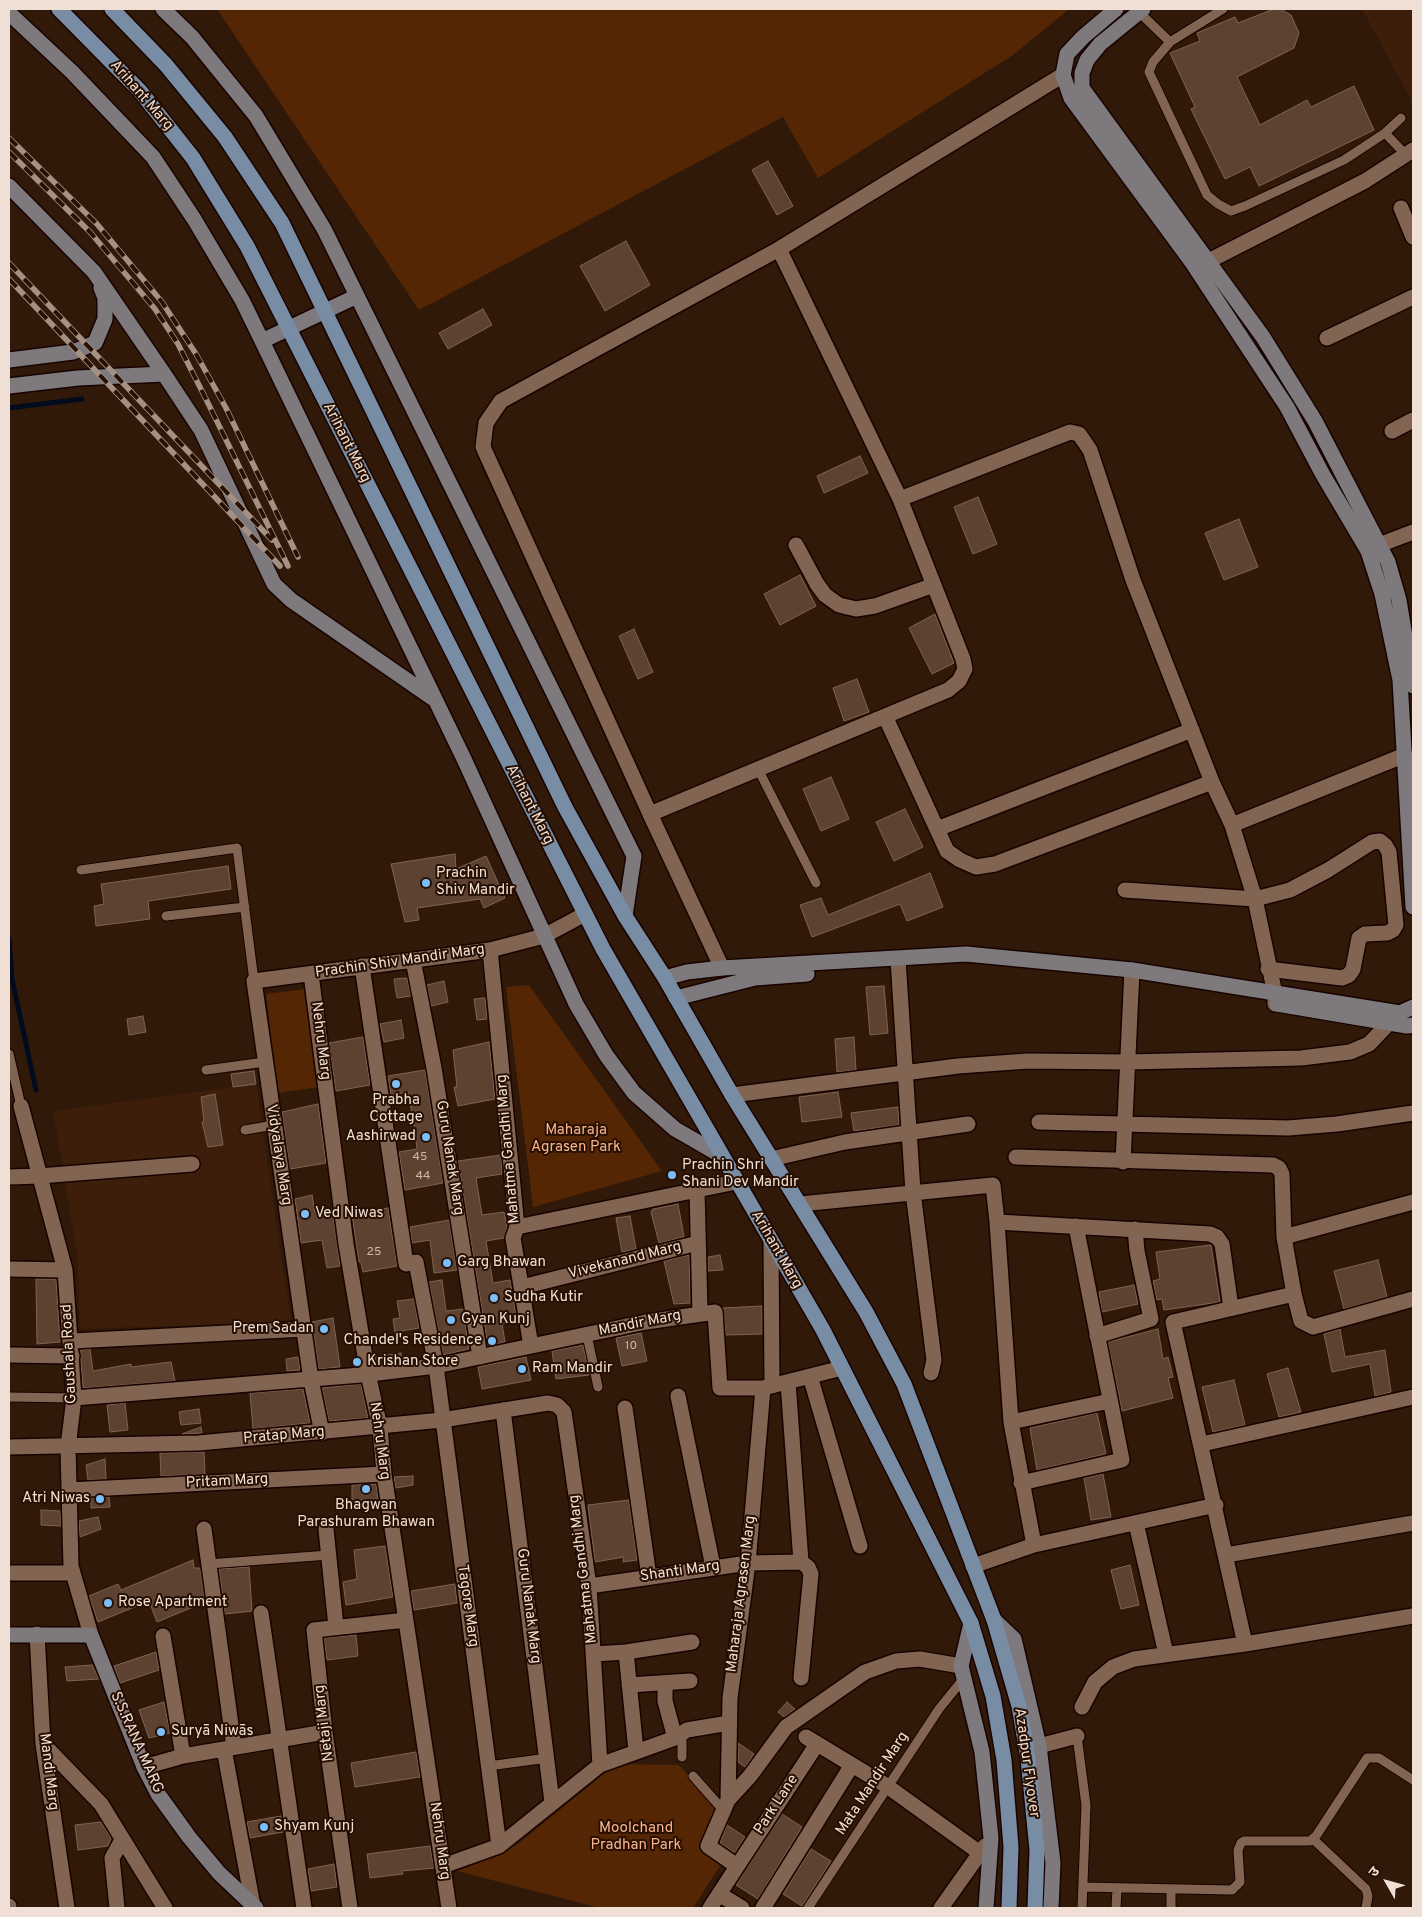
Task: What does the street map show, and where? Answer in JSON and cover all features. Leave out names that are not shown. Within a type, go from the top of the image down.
[{"type":"main road","name":"Arihant Marg","points":[[59,9],[140,91],[193,158],[247,246],[585,914],[625,990],[842,1368],[971,1622]]},
{"type":"main road","name":"Arihant Marg","points":[[112,9],[166,65],[225,137],[282,223],[565,807],[625,916],[665,978],[732,1095],[866,1312],[904,1384],[994,1620]]},
{"type":"main road","name":"Azadpur Flyover","points":[[994,1620],[1014,1689],[1028,1758],[1037,1850],[1035,1908]]},
{"type":"main road","name":"Azadpur Flyover","points":[[971,1622],[993,1696],[1006,1776],[1011,1847],[1009,1908]]},
{"type":"street","points":[[164,9],[192,37],[256,116],[324,229],[634,856],[625,916]]},
{"type":"street","points":[[1116,9],[1067,54],[1063,75],[1071,98],[1201,265],[1263,337],[1315,421],[1388,562],[1399,600],[1413,686]]},
{"type":"street","points":[[1139,10],[1100,44],[1087,60],[1082,73],[1082,88],[1201,265],[1287,407],[1323,475],[1368,551],[1382,594],[1400,680],[1410,805],[1413,907]]},
{"type":"street","points":[[9,13],[72,72],[153,157],[238,292],[435,700],[576,1004],[606,1055],[634,1093],[675,1130],[720,1155]]},
{"type":"street","points":[[722,968],[650,814],[484,447],[486,423],[501,401],[779,249],[1063,75]]},
{"type":"street","points":[[1201,265],[1365,181],[1410,152]]},
{"type":"street","points":[[9,186],[94,272],[164,374],[201,430],[274,584],[291,600],[435,700]]},
{"type":"street","points":[[1401,208],[1413,238]]},
{"type":"street","points":[[650,814],[948,690],[959,681],[965,669],[900,499],[779,249]]},
{"type":"street","points":[[9,360],[73,352],[95,343],[105,319],[105,298],[94,272]]},
{"type":"street","points":[[262,341],[288,327],[357,296]]},
{"type":"street","points":[[1328,338],[1413,297]]},
{"type":"street","points":[[73,352],[78,378]]},
{"type":"street","points":[[9,386],[78,378],[164,374]]},
{"type":"street","points":[[1392,431],[1413,420]]},
{"type":"street","points":[[900,499],[1070,432],[1079,434],[1090,450],[1133,580],[1212,782],[1232,825],[1255,899],[1275,999]]},
{"type":"street","points":[[1379,545],[1413,532]]},
{"type":"street","points":[[796,544],[816,584],[825,595],[839,604],[856,609],[875,606],[934,586]]},
{"type":"street","points":[[885,716],[947,851],[960,860],[976,867],[995,864],[1212,782]]},
{"type":"street","points":[[937,829],[1192,730]]},
{"type":"street","points":[[1232,825],[1405,755]]},
{"type":"street","points":[[1125,890],[1255,899],[1290,890],[1328,870],[1372,842],[1380,841],[1386,844],[1389,852],[1396,925],[1387,933],[1365,934],[1359,938],[1353,969],[1349,975],[1335,978],[1268,969]]},
{"type":"street","name":"Prachin Shiv Mandir Marg","points":[[254,982],[490,950],[544,936],[585,914]]},
{"type":"street","name":"Mahatma Gandhi Marg","points":[[490,950],[517,1227],[513,1238],[530,1346]]},
{"type":"street","points":[[676,998],[754,978],[966,954],[1132,974],[1275,999],[1389,1023],[1413,1025]]},
{"type":"street","name":"Guru Nanak Marg","points":[[413,960],[436,1078],[480,1357]]},
{"type":"street","points":[[665,978],[687,972],[722,968],[898,963]]},
{"type":"street","points":[[898,963],[913,1192],[934,1360],[931,1373]]},
{"type":"street","name":"Tagore Marg","points":[[362,966],[406,1264],[416,1262],[436,1366],[499,1846]]},
{"type":"street","name":"Nehru Marg","points":[[311,974],[346,1244],[368,1374],[380,1427],[384,1474],[448,1908]]},
{"type":"street","points":[[1123,1162],[1132,974]]},
{"type":"street","name":"Vidyalaya Marg","points":[[254,982],[311,1380],[322,1433]]},
{"type":"street","points":[[1275,999],[1400,1013],[1413,1007]]},
{"type":"street","points":[[732,1095],[958,1066],[1028,1061],[1128,1062],[1301,1058],[1350,1052],[1369,1044],[1389,1023]]},
{"type":"street","name":"Gaushala Road","points":[[21,1106],[65,1270],[72,1341],[74,1398],[68,1447],[73,1573],[90,1635]]},
{"type":"street","points":[[1039,1122],[1288,1128],[1338,1124],[1413,1113]]},
{"type":"street","points":[[771,1159],[845,1142],[968,1124]]},
{"type":"street","points":[[1016,1157],[1123,1162],[1273,1165],[1282,1174],[1284,1236],[1294,1294],[1301,1321],[1313,1327],[1413,1299]]},
{"type":"street","points":[[9,1176],[39,1176],[192,1164]]},
{"type":"street","points":[[517,1227],[736,1182]]},
{"type":"street","points":[[800,1204],[993,1185],[1011,1422],[1034,1546]]},
{"type":"street","points":[[697,1190],[700,1313]]},
{"type":"street","points":[[1284,1236],[1413,1202]]},
{"type":"street","points":[[996,1222],[1210,1234],[1217,1237],[1222,1244],[1232,1308]]},
{"type":"street","points":[[1021,1483],[1122,1460],[1076,1226]]},
{"type":"street","points":[[1097,1336],[1151,1319],[1136,1251],[1134,1229]]},
{"type":"street","name":"Maharaja Agrasen Marg","points":[[726,1805],[730,1698],[768,1387],[771,1242]]},
{"type":"street","name":"Vivekanand Marg","points":[[522,1287],[698,1243]]},
{"type":"street","points":[[9,1269],[65,1270]]},
{"type":"street","points":[[1245,1644],[1216,1505],[1173,1322],[1294,1294]]},
{"type":"street","name":"Mandir Marg","points":[[74,1398],[311,1380],[436,1366],[700,1313],[715,1312],[720,1388],[768,1387],[842,1368]]},
{"type":"street","points":[[72,1341],[305,1329]]},
{"type":"street","points":[[9,1356],[72,1356]]},
{"type":"street","points":[[810,1376],[860,1546]]},
{"type":"street","points":[[788,1382],[801,1562],[808,1568],[811,1574],[801,1678]]},
{"type":"street","points":[[678,1396],[713,1567]]},
{"type":"street","points":[[1202,1444],[1413,1397]]},
{"type":"street","points":[[1011,1422],[1110,1400]]},
{"type":"street","name":"Pratap Marg","points":[[9,1447],[199,1444],[442,1420],[548,1403],[558,1405]]},
{"type":"street","name":"Mahatma Gandhi Marg","points":[[558,1405],[564,1412],[589,1586],[600,1765]]},
{"type":"street","points":[[625,1408],[649,1577]]},
{"type":"street","name":"Guru Nanak Marg","points":[[503,1410],[552,1802]]},
{"type":"street","name":"Pritam Marg","points":[[70,1490],[384,1474]]},
{"type":"street","points":[[972,1566],[1034,1546],[1216,1505]]},
{"type":"street","points":[[1136,1523],[1166,1654]]},
{"type":"street","points":[[1226,1556],[1413,1523]]},
{"type":"street","points":[[204,1529],[229,1748],[255,1907]]},
{"type":"street","points":[[326,1529],[336,1628]]},
{"type":"street","name":"Shanti Marg","points":[[589,1586],[748,1563],[801,1562]]},
{"type":"street","points":[[9,1573],[73,1573]]},
{"type":"street","points":[[260,1613],[304,1908]]},
{"type":"street","points":[[1082,1707],[1095,1682],[1113,1667],[1134,1659],[1245,1644],[1413,1616]]},
{"type":"street","name":"Netaji Marg","points":[[350,1908],[325,1732],[314,1630],[406,1620]]},
{"type":"street","points":[[994,1620],[1014,1639],[1039,1746],[1053,1863],[1051,1908]]},
{"type":"street","points":[[971,1622],[962,1672],[982,1752],[991,1838],[986,1908]]},
{"type":"street","name":"Mandi Marg","points":[[37,1634],[43,1744],[67,1908]]},
{"type":"street","points":[[9,1635],[90,1635]]},
{"type":"street","name":"S.S.RANA MARG","points":[[90,1635],[144,1767],[158,1794],[188,1836],[219,1872],[255,1907]]},
{"type":"street","points":[[163,1636],[183,1756]]},
{"type":"street","points":[[594,1654],[626,1652],[692,1642]]},
{"type":"street","points":[[626,1652],[636,1751]]},
{"type":"street","points":[[737,1866],[708,1846],[726,1805],[786,1727],[865,1672],[896,1661],[920,1659],[962,1672]]},
{"type":"street","points":[[629,1685],[690,1681]]},
{"type":"street","points":[[665,1683],[665,1701],[678,1736]]},
{"type":"street","points":[[443,1866],[499,1846],[600,1765],[678,1736],[687,1730],[729,1723]]},
{"type":"street","points":[[144,1767],[183,1756],[325,1732]]},
{"type":"street","points":[[1039,1746],[1076,1736]]},
{"type":"street","name":"Park Lane","points":[[710,1908],[812,1740],[852,1765]]},
{"type":"street","points":[[43,1744],[101,1804],[165,1908]]},
{"type":"street","points":[[763,1908],[852,1765],[888,1786],[980,1853]]},
{"type":"street","points":[[944,1907],[991,1838]]},
{"type":"street","points":[[117,1908],[112,1858],[122,1840]]},
{"type":"street","points":[[719,1894],[742,1908]]},
{"type":"lane","points":[[1222,9],[1170,42],[1153,62],[1150,72],[1207,195],[1231,211],[1344,160],[1385,133],[1401,118]]},
{"type":"lane","points":[[1139,10],[1170,42]]},
{"type":"lane","points":[[1385,133],[1410,152]]},
{"type":"lane","points":[[758,769],[816,883]]},
{"type":"lane","points":[[81,870],[237,848],[254,982]]},
{"type":"lane","points":[[166,916],[245,907]]},
{"type":"lane","points":[[9,1054],[11,1079],[21,1106]]},
{"type":"lane","points":[[206,1070],[265,1062]]},
{"type":"lane","points":[[245,1130],[274,1125]]},
{"type":"lane","points":[[587,1335],[598,1387]]},
{"type":"lane","points":[[9,1397],[74,1398]]},
{"type":"lane","points":[[208,1564],[329,1555]]},
{"type":"lane","name":"Mata Mandir Marg","points":[[808,1908],[962,1672]]},
{"type":"lane","points":[[678,1736],[682,1757]]},
{"type":"lane","points":[[1076,1736],[1086,1805],[1082,1908]]},
{"type":"lane","points":[[488,1766],[548,1758]]},
{"type":"lane","points":[[1083,1887],[1227,1891],[1237,1887],[1240,1882],[1238,1850],[1244,1841],[1306,1842],[1313,1839],[1367,1758],[1378,1758],[1413,1780]]},
{"type":"lane","points":[[693,1776],[726,1805]]},
{"type":"lane","points":[[1313,1839],[1366,1889],[1368,1896],[1366,1908]]},
{"type":"lane","points":[[1116,1908],[1117,1888]]},
{"type":"lane","points":[[1171,1890],[1171,1908]]},
{"type":"shaded area","points":[[1362,9],[1413,9],[1413,103]]},
{"type":"shaded area","points":[[256,1084],[291,1322],[80,1329],[77,1254],[53,1111]]},
{"type":"green space","points":[[217,9],[1069,9],[1013,55],[818,178],[783,117],[419,310]]},
{"type":"green space","name":"Maharaja Agrasen Park","points":[[529,985],[662,1171],[533,1207],[506,987]]},
{"type":"green space","points":[[308,989],[320,1087],[278,1093],[266,994]]},
{"type":"green space","name":"Moolchand Pradhan Park","points":[[616,1764],[679,1765],[717,1808],[705,1847],[723,1861],[693,1908],[600,1908],[457,1871],[502,1853],[519,1843]]},
{"type":"building","points":[[1274,9],[1280,9],[1291,15],[1299,33],[1294,48],[1237,77],[1260,125],[1307,100],[1311,107],[1354,86],[1374,130],[1259,186],[1250,167],[1225,179],[1191,109],[1195,107],[1170,53],[1200,41],[1197,33],[1235,17],[1238,23]]},
{"type":"building","points":[[768,161],[793,206],[777,215],[752,170]]},
{"type":"building","points":[[626,241],[650,285],[605,311],[580,266]]},
{"type":"building","points":[[483,309],[492,325],[448,349],[439,333]]},
{"type":"building","points":[[860,456],[868,473],[824,493],[817,476]]},
{"type":"building","points":[[978,497],[997,544],[973,554],[954,507]]},
{"type":"building","points":[[1239,519],[1258,567],[1224,580],[1205,533]]},
{"type":"building","points":[[800,575],[816,606],[780,625],[764,594]]},
{"type":"building","points":[[935,614],[954,663],[932,674],[909,628]]},
{"type":"building","points":[[634,629],[653,672],[638,679],[619,636]]},
{"type":"building","points":[[857,679],[869,712],[844,721],[833,688]]},
{"type":"building","points":[[831,777],[849,819],[821,831],[803,789]]},
{"type":"building","points":[[905,809],[923,847],[894,861],[876,822]]},
{"type":"building","name":"Prachin Shiv Mandir","points":[[455,854],[456,869],[486,856],[505,898],[484,908],[480,899],[417,908],[419,920],[405,922],[391,864]]},
{"type":"building","points":[[228,866],[231,889],[148,901],[150,919],[96,926],[94,906],[104,904],[101,884]]},
{"type":"building","points":[[930,873],[943,907],[907,921],[900,904],[812,937],[800,905],[821,898],[828,915]]},
{"type":"building","points":[[407,978],[411,996],[397,998],[394,979]]},
{"type":"building","points":[[444,981],[448,1002],[431,1006],[427,985]]},
{"type":"building","points":[[884,986],[888,1033],[870,1035],[866,987]]},
{"type":"building","points":[[485,998],[487,1019],[477,1020],[474,999]]},
{"type":"building","points":[[143,1016],[146,1032],[129,1035],[127,1019]]},
{"type":"building","points":[[401,1020],[404,1038],[384,1042],[380,1024]]},
{"type":"building","points":[[363,1037],[370,1085],[336,1091],[329,1043]]},
{"type":"building","points":[[854,1037],[856,1070],[837,1072],[835,1039]]},
{"type":"building","points":[[489,1042],[495,1099],[458,1106],[454,1087],[457,1087],[453,1050]]},
{"type":"building","points":[[425,1070],[443,1183],[405,1190],[399,1152],[417,1149],[415,1130],[408,1092],[391,1095],[388,1076]]},
{"type":"building","points":[[254,1071],[256,1084],[233,1087],[231,1074]]},
{"type":"building","points":[[838,1092],[842,1117],[802,1122],[799,1097]]},
{"type":"building","points":[[215,1094],[223,1145],[208,1147],[202,1122],[204,1121],[201,1097]]},
{"type":"building","points":[[318,1104],[326,1163],[290,1169],[282,1112]]},
{"type":"building","points":[[898,1107],[899,1125],[854,1131],[851,1113]]},
{"type":"building","points":[[501,1155],[502,1174],[476,1178],[482,1215],[504,1212],[507,1228],[504,1238],[486,1241],[493,1283],[510,1280],[517,1322],[502,1324],[505,1342],[488,1346],[458,1161]]},
{"type":"building","points":[[312,1195],[315,1212],[332,1209],[340,1266],[327,1268],[322,1240],[301,1243],[295,1199]]},
{"type":"building","points":[[678,1204],[684,1237],[659,1243],[651,1212],[653,1209]]},
{"type":"building","points":[[388,1208],[397,1266],[363,1272],[361,1262],[359,1262],[352,1214]]},
{"type":"building","points":[[630,1216],[636,1249],[622,1252],[616,1218]]},
{"type":"building","points":[[449,1220],[457,1270],[434,1273],[430,1240],[412,1243],[410,1227]]},
{"type":"building","points":[[1211,1245],[1220,1302],[1164,1310],[1162,1299],[1157,1300],[1153,1281],[1160,1279],[1156,1252]]},
{"type":"building","points":[[689,1255],[690,1303],[674,1304],[664,1261]]},
{"type":"building","points":[[720,1255],[723,1270],[708,1271],[708,1257]]},
{"type":"building","points":[[1378,1260],[1387,1297],[1344,1309],[1334,1271]]},
{"type":"building","points":[[36,1279],[56,1279],[60,1342],[37,1344]]},
{"type":"building","points":[[442,1280],[446,1311],[463,1309],[469,1349],[443,1355],[429,1282]]},
{"type":"building","points":[[1134,1285],[1138,1304],[1102,1312],[1099,1292]]},
{"type":"building","points":[[414,1299],[419,1328],[395,1332],[393,1319],[400,1318],[397,1301]]},
{"type":"building","points":[[762,1306],[762,1334],[726,1335],[723,1308]]},
{"type":"building","points":[[333,1318],[340,1367],[319,1369],[312,1322]]},
{"type":"building","points":[[1158,1329],[1163,1359],[1168,1357],[1173,1377],[1168,1378],[1173,1398],[1122,1411],[1108,1342]]},
{"type":"building","points":[[1340,1329],[1345,1357],[1385,1350],[1391,1392],[1375,1396],[1370,1364],[1332,1372],[1324,1334]]},
{"type":"building","points":[[641,1333],[647,1361],[622,1366],[616,1338]]},
{"type":"building","points":[[583,1345],[589,1375],[556,1379],[552,1351]]},
{"type":"building","points":[[90,1349],[93,1371],[131,1364],[131,1367],[171,1362],[175,1381],[83,1388],[80,1350]]},
{"type":"building","points":[[401,1353],[402,1361],[376,1364],[375,1357]]},
{"type":"building","points":[[298,1357],[300,1370],[287,1371],[286,1359]]},
{"type":"building","points":[[526,1357],[531,1380],[482,1389],[478,1367]]},
{"type":"building","points":[[1288,1368],[1301,1412],[1279,1417],[1267,1374]]},
{"type":"building","points":[[1234,1380],[1245,1425],[1213,1432],[1202,1387]]},
{"type":"building","points":[[361,1384],[368,1418],[329,1421],[322,1388]]},
{"type":"building","points":[[303,1389],[310,1423],[253,1429],[250,1393]]},
{"type":"building","points":[[125,1403],[128,1430],[110,1432],[107,1405]]},
{"type":"building","points":[[199,1409],[201,1423],[181,1425],[179,1412]]},
{"type":"building","points":[[1097,1413],[1106,1454],[1037,1470],[1030,1428]]},
{"type":"building","points":[[201,1427],[202,1433],[182,1434]]},
{"type":"building","points":[[204,1452],[205,1474],[161,1476],[160,1453]]},
{"type":"building","points":[[105,1459],[106,1479],[88,1480],[86,1465]]},
{"type":"building","points":[[1103,1474],[1111,1517],[1091,1520],[1084,1478]]},
{"type":"building","points":[[413,1476],[413,1485],[396,1488],[394,1477]]},
{"type":"building","name":"Bhagwan Parashuram Bhawan","points":[[376,1484],[378,1499],[352,1501],[352,1485]]},
{"type":"building","name":"Atri Niwas","points":[[109,1497],[110,1507],[91,1508],[91,1498]]},
{"type":"building","points":[[629,1500],[637,1560],[623,1562],[624,1557],[595,1562],[588,1505]]},
{"type":"building","points":[[41,1510],[60,1511],[61,1526],[41,1525]]},
{"type":"building","points":[[98,1517],[101,1529],[80,1537],[79,1521]]},
{"type":"building","points":[[385,1546],[393,1597],[346,1605],[343,1582],[357,1579],[354,1550]]},
{"type":"building","points":[[193,1560],[194,1568],[200,1568],[205,1602],[157,1622],[149,1601],[98,1622],[89,1596],[118,1584],[121,1590]]},
{"type":"building","points":[[1130,1565],[1139,1605],[1121,1609],[1111,1570]]},
{"type":"building","points":[[249,1567],[252,1611],[225,1614],[219,1569]]},
{"type":"building","points":[[455,1584],[457,1603],[414,1610],[411,1591]]},
{"type":"building","points":[[356,1635],[358,1656],[327,1660],[324,1638]]},
{"type":"building","points":[[156,1652],[159,1670],[120,1683],[114,1666]]},
{"type":"building","points":[[92,1665],[99,1679],[67,1681],[65,1667]]},
{"type":"building","points":[[164,1702],[170,1733],[149,1738],[139,1710]]},
{"type":"building","points":[[787,1702],[795,1709],[784,1717],[778,1712]]},
{"type":"building","points":[[738,1743],[754,1754],[745,1767],[738,1762]]},
{"type":"building","points":[[416,1752],[420,1777],[355,1787],[351,1763]]},
{"type":"building","points":[[782,1814],[802,1827],[758,1899],[736,1885]]},
{"type":"building","name":"Shyam Kunj","points":[[281,1816],[283,1832],[250,1838],[247,1822]]},
{"type":"building","points":[[101,1822],[111,1838],[108,1846],[78,1850],[75,1825]]},
{"type":"building","points":[[727,1825],[745,1837],[735,1853],[720,1843]]},
{"type":"building","points":[[430,1846],[434,1868],[402,1871],[403,1874],[370,1878],[367,1854]]},
{"type":"building","points":[[811,1849],[831,1861],[802,1906],[783,1894]]},
{"type":"building","points":[[334,1864],[337,1887],[311,1891],[308,1869]]},
{"type":"waterway","points":[[9,408],[82,399]]},
{"type":"waterway","points":[[9,939],[12,979],[36,1090]]},
{"type":"railway","points":[[9,138],[97,224],[162,302],[196,354],[226,408],[298,557]]},
{"type":"railway","points":[[9,152],[90,232],[155,309],[178,344],[288,566]]},
{"type":"railway","points":[[9,263],[272,540]]},
{"type":"railway","points":[[9,279],[280,566]]},
{"type":"place","name":"Prachin Shiv Mandir","points":[[426,883]]},
{"type":"place","name":"Prabha Cottage","points":[[396,1084]]},
{"type":"place","name":"Aashirwad","points":[[426,1137]]},
{"type":"place","name":"Prachin Shri Shani Dev Mandir","points":[[672,1175]]},
{"type":"place","name":"Ved Niwas","points":[[305,1214]]},
{"type":"place","name":"Garg Bhawan","points":[[447,1263]]},
{"type":"place","name":"Sudha Kutir","points":[[494,1298]]},
{"type":"place","name":"Gyan Kunj","points":[[451,1320]]},
{"type":"place","name":"Prem Sadan","points":[[324,1329]]},
{"type":"place","name":"Chandel's Residence","points":[[492,1341]]},
{"type":"place","name":"Krishan Store","points":[[357,1362]]},
{"type":"place","name":"Ram Mandir","points":[[522,1369]]},
{"type":"place","name":"Bhagwan Parashuram Bhawan","points":[[366,1489]]},
{"type":"place","name":"Atri Niwas","points":[[100,1499]]},
{"type":"place","name":"Rose Apartment","points":[[108,1603]]},
{"type":"place","name":"Suryā Niwās","points":[[161,1732]]},
{"type":"place","name":"Shyam Kunj","points":[[264,1827]]}]
